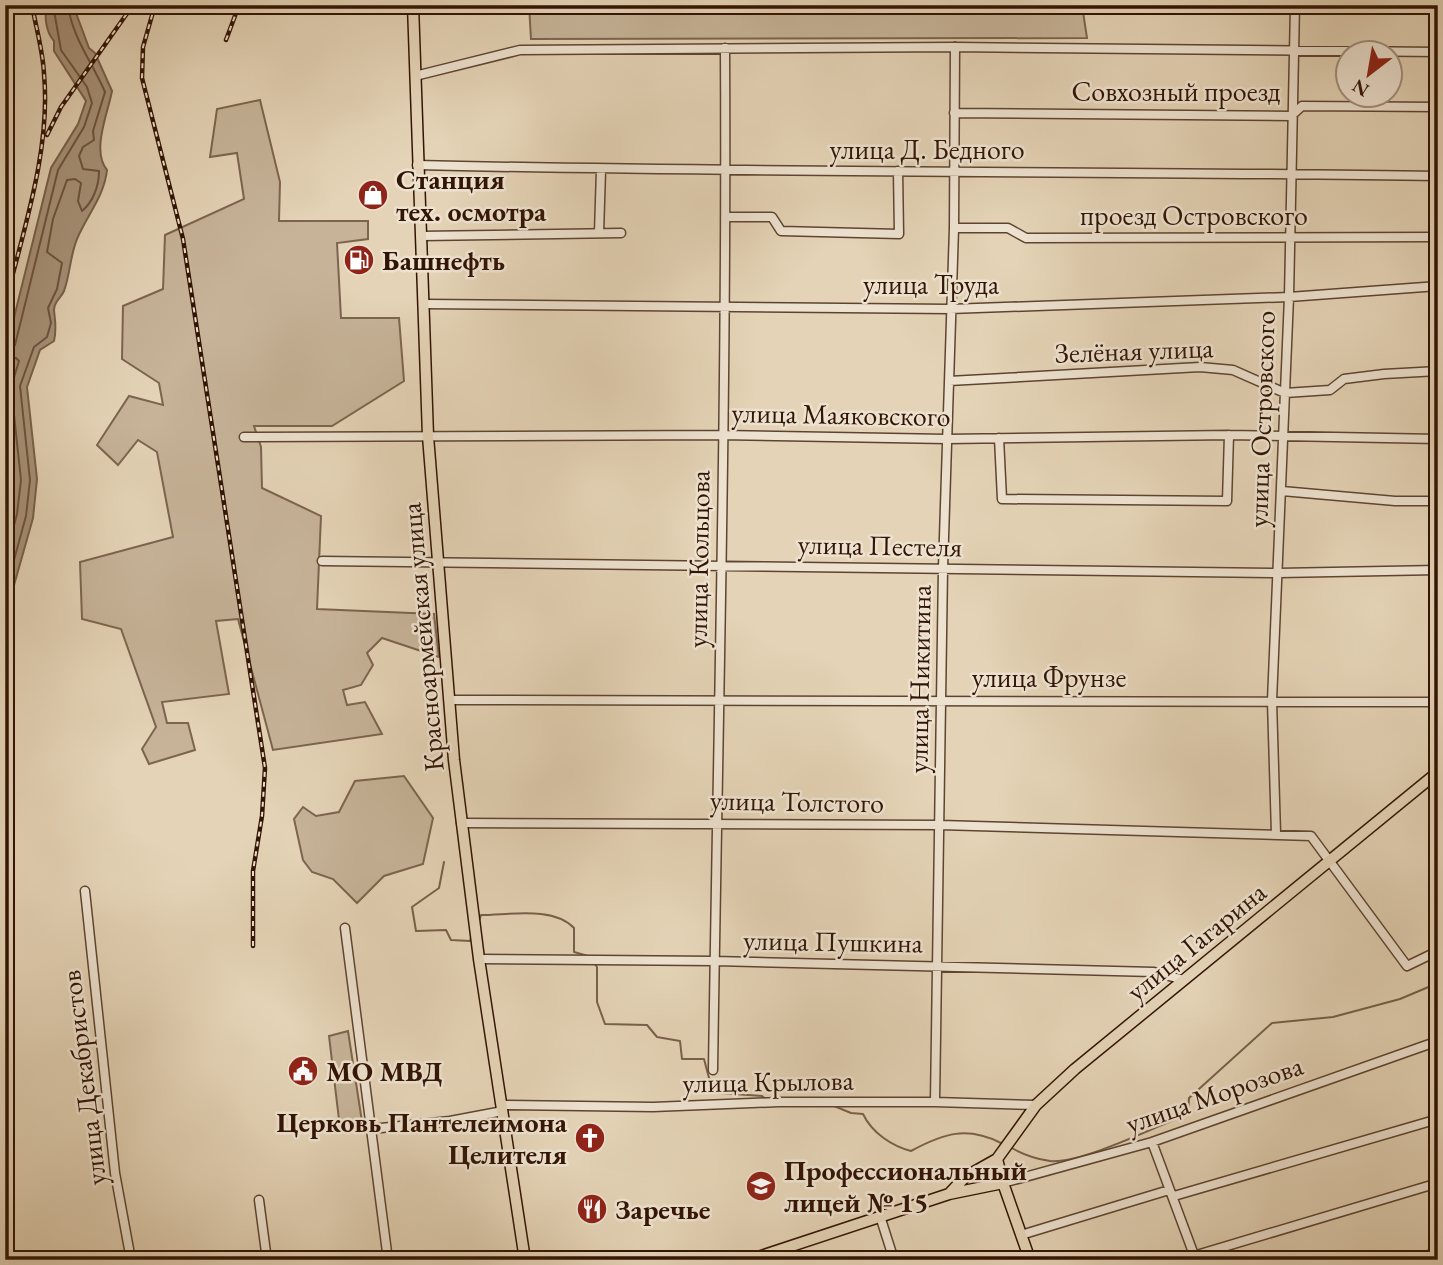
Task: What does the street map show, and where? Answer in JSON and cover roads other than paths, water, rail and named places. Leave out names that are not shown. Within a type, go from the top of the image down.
[{"type":"main road","name":"Красноармейская улица","points":[[413,5],[428,436],[461,824],[525,1260]]},
{"type":"main road","name":"улица Гагарина","points":[[997,1159],[1036,1105],[1438,772]]},
{"type":"main road","points":[[950,1194],[965,1177],[997,1159],[1030,1260]]},
{"type":"main road","points":[[749,1260],[769,1257],[880,1216],[950,1194],[1003,1183]]},
{"type":"street","name":"улица Островского","points":[[1276,834],[1272,701],[1289,297],[1288,238],[1295,5]]},
{"type":"street","points":[[415,76],[520,50],[955,47],[1438,52]]},
{"type":"street","name":"улица Никитина","points":[[935,1102],[943,568],[954,228],[955,47]]},
{"type":"street","name":"улица Кольцова","points":[[713,1070],[718,701],[724,566],[721,435],[727,217],[724,48]]},
{"type":"street","name":"Совхозный проезд","points":[[954,113],[1291,116],[1302,106],[1438,107]]},
{"type":"street","name":"улица Д. Бедного","points":[[417,165],[725,173],[954,171],[1438,176]]},
{"type":"street","points":[[599,233],[601,170]]},
{"type":"street","points":[[727,217],[772,217],[782,231],[899,234],[898,171]]},
{"type":"street","name":"проезд Островского","points":[[954,228],[1008,228],[1026,239],[1438,237]]},
{"type":"street","points":[[421,236],[621,233]]},
{"type":"street","name":"улица Труда","points":[[424,304],[950,309],[1289,297],[1438,286]]},
{"type":"street","name":"Зелёная улица","points":[[948,381],[1200,367],[1233,370],[1285,393],[1330,390],[1344,379],[1438,371]]},
{"type":"street","name":"улица Маяковского","points":[[244,437],[721,435],[947,439],[1229,435],[1438,439]]},
{"type":"street","points":[[999,438],[1002,499],[1227,500],[1229,435]]},
{"type":"street","points":[[1282,491],[1395,501],[1438,501]]},
{"type":"street","name":"улица Пестеля","points":[[321,561],[1279,573],[1438,570]]},
{"type":"street","name":"улица Фрунзе","points":[[450,700],[1438,702]]},
{"type":"street","name":"улица Толстого","points":[[461,824],[940,825],[1276,834],[1311,836],[1329,863]]},
{"type":"street","points":[[1329,863],[1407,966],[1438,951]]},
{"type":"street","name":"улица Декабристов","points":[[85,891],[115,1173],[131,1260]]},
{"type":"street","points":[[345,929],[388,1260]]},
{"type":"street","name":"улица Пушкина","points":[[480,959],[715,961],[1154,972],[1184,980]]},
{"type":"street","name":"улица Морозова","points":[[1003,1183],[1152,1142],[1438,1041]]},
{"type":"street","name":"улица Крылова","points":[[371,1129],[450,1121],[502,1108],[653,1107],[768,1102],[1036,1105]]},
{"type":"street","points":[[1021,1235],[1438,1119]]},
{"type":"street","points":[[1152,1142],[1194,1255]]},
{"type":"street","points":[[1180,1260],[1438,1183]]},
{"type":"street","points":[[259,1200],[267,1260]]},
{"type":"street","points":[[880,1216],[894,1260]]},
{"type":"street","points":[[1413,1260],[1438,1252]]},
{"type":"water","points":[[47,5],[73,5],[89,48],[95,53],[112,91],[100,142],[102,162],[107,170],[99,197],[75,245],[64,291],[54,307],[54,341],[40,350],[27,387],[37,479],[33,518],[5,617],[5,354],[51,168],[78,124],[86,101],[54,51],[54,41],[46,24]]},
{"type":"waterway","points":[[444,862],[439,888],[412,907],[416,931],[446,930],[451,940],[470,941],[472,935]]},
{"type":"waterway","points":[[479,921],[481,915],[530,913],[555,917],[574,928],[574,952],[588,956]]},
{"type":"waterway","points":[[594,963],[597,967],[597,1002],[605,1024],[647,1025],[657,1037],[680,1041],[682,1059],[704,1059],[709,1078],[720,1093],[762,1096],[767,1100]]},
{"type":"waterway","points":[[1010,1147],[1029,1156],[1050,1161],[1099,1151],[1188,1114],[1189,1098],[1272,1023],[1333,1017],[1400,999],[1438,983]]},
{"type":"waterway","points":[[775,1105],[822,1106]]},
{"type":"waterway","points":[[834,1106],[851,1113],[863,1114],[883,1138],[911,1151],[945,1136],[966,1133],[1001,1143]]},
{"type":"railway","points":[[5,305],[34,190],[43,132],[43,65],[32,5]]},
{"type":"railway","points":[[47,135],[61,107],[133,5]]},
{"type":"railway","points":[[155,5],[143,47],[142,78],[183,239],[265,768],[262,816],[253,871],[253,946]]},
{"type":"railway","points":[[226,40],[239,5]]},
{"type":"place","name":"Станция тех. осмотра","points":[[373,195]]},
{"type":"place","name":"Башнефть","points":[[359,260]]},
{"type":"place","name":"МО МВД","points":[[303,1071]]},
{"type":"place","name":"Церковь Пантелеимона Целителя","points":[[590,1138]]},
{"type":"place","name":"Профессиональный лицей № 15","points":[[761,1186]]},
{"type":"place","name":"Заречье","points":[[592,1209]]}]
